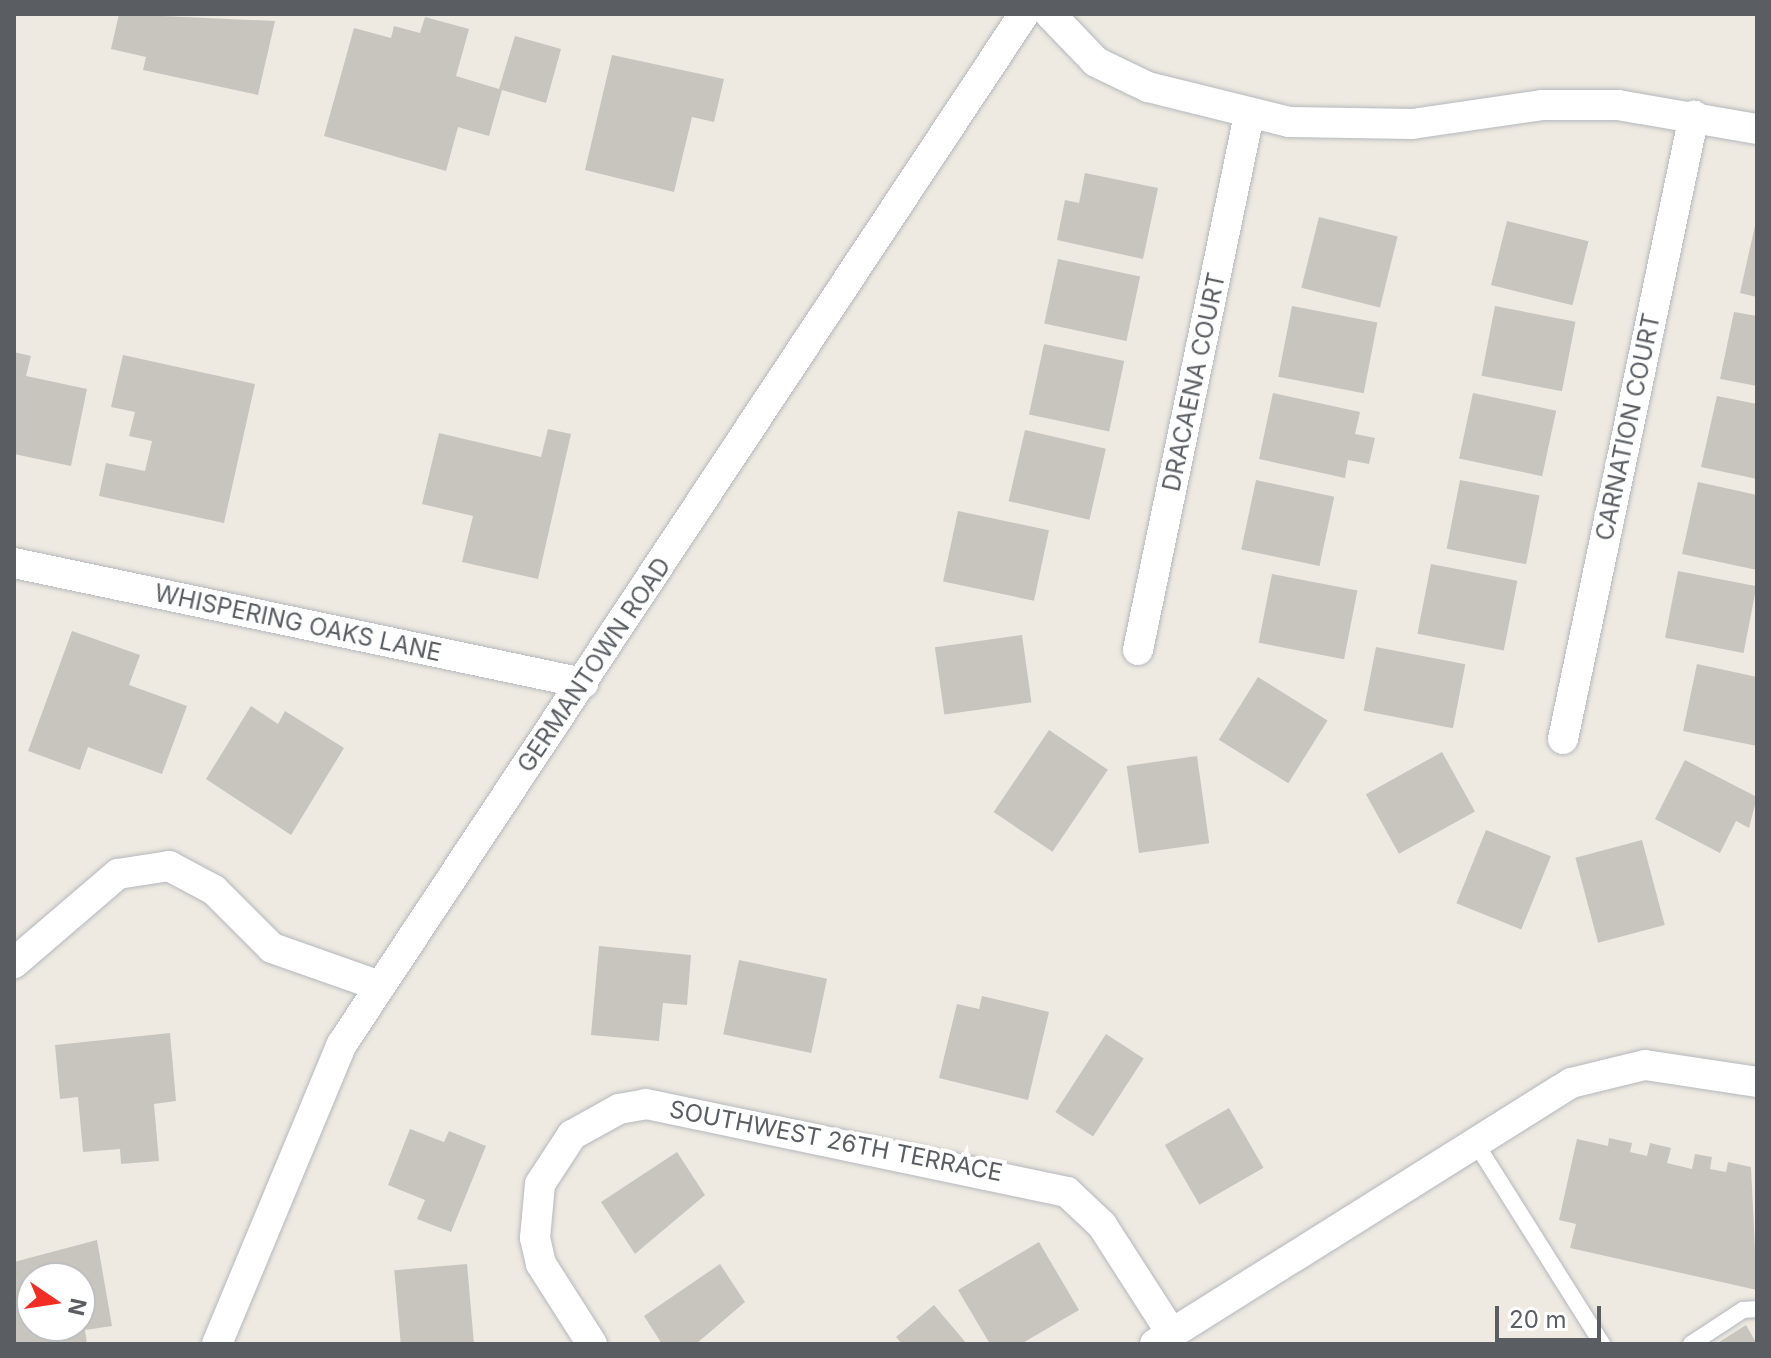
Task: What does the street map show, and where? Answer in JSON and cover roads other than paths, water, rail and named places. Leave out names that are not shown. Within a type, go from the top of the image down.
[{"type":"street","name":"GERMANTOWN ROAD","points":[[217,1344],[342,1044],[1024,14]]},
{"type":"street","points":[[1050,14],[1096,62],[1148,87],[1249,115],[1338,126],[1542,105],[1694,116],[1757,129]]},
{"type":"street","name":"DRACAENA COURT","points":[[1138,650],[1249,115]]},
{"type":"street","name":"CARNATION COURT","points":[[1563,739],[1694,116]]},
{"type":"street","name":"WHISPERING OAKS LANE","points":[[14,563],[583,683]]},
{"type":"street","points":[[14,963],[118,874],[169,866],[214,890],[272,948],[380,986]]},
{"type":"street","name":"SOUTHWEST 26TH TERRACE","points":[[592,1344],[541,1264],[535,1238],[540,1184],[572,1135],[606,1114],[646,1104],[1067,1192],[1102,1225],[1164,1339],[1571,1083],[1620,1068],[1671,1066],[1757,1082]]},
{"type":"lane","points":[[1475,1142],[1602,1344]]},
{"type":"lane","points":[[1691,1344],[1743,1310],[1757,1309]]}]
